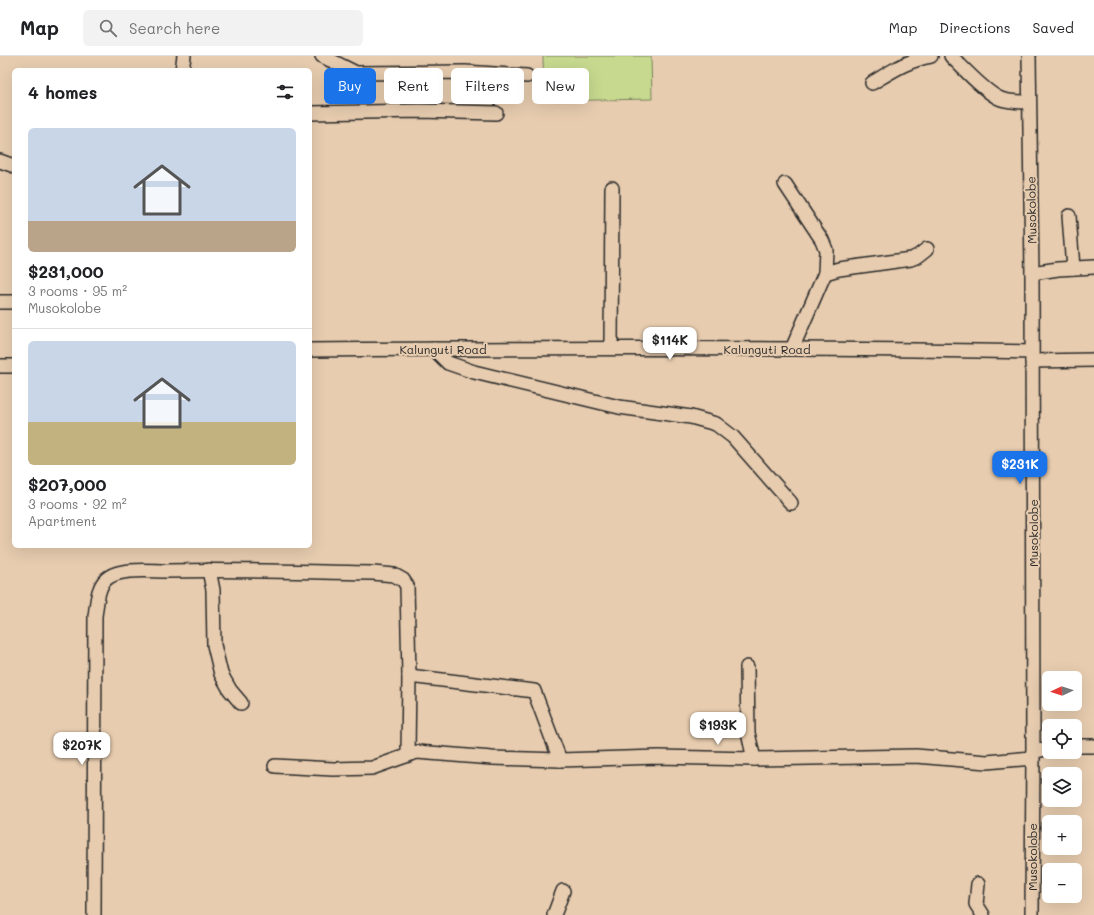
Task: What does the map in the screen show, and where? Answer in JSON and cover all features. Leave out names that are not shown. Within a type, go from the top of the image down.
[{"type":"street","points":[[182,68],[184,56]]},
{"type":"street","points":[[322,56],[356,73],[465,72],[527,76]]},
{"type":"street","points":[[872,83],[900,65],[931,56]]},
{"type":"street","points":[[950,56],[996,96],[1010,102],[1029,102]]},
{"type":"street","name":"Musokolobe","points":[[1029,56],[1032,273],[1032,915]]},
{"type":"street","points":[[312,113],[420,111],[496,113]]},
{"type":"street","points":[[0,161],[12,165]]},
{"type":"street","points":[[785,184],[822,240],[826,250],[825,272],[792,349]]},
{"type":"street","points":[[611,348],[612,188]]},
{"type":"street","points":[[1069,216],[1073,268]]},
{"type":"street","points":[[825,272],[911,259],[927,249]]},
{"type":"street","points":[[1032,273],[1073,268],[1094,268]]},
{"type":"street","points":[[0,302],[12,302]]},
{"type":"street","name":"Kalunguti Road","points":[[312,350],[611,348],[792,349],[1031,356],[1094,360]]},
{"type":"street","points":[[434,349],[448,363],[481,374],[619,407],[690,417],[716,424],[733,437],[791,503]]},
{"type":"street","points":[[0,366],[12,366]]},
{"type":"street","points":[[209,570],[213,590],[214,645],[221,674],[230,690],[242,702]]},
{"type":"street","points":[[94,915],[95,616],[100,589],[107,578],[118,573],[209,570],[373,573],[394,575],[403,580],[407,586],[408,754]]},
{"type":"street","points":[[746,667],[748,733],[754,759]]},
{"type":"street","points":[[408,676],[534,691],[560,760]]},
{"type":"street","points":[[1082,746],[1094,746]]},
{"type":"street","points":[[275,766],[333,769],[372,768],[417,752],[492,758],[560,760],[658,757],[754,759],[916,756],[987,762],[1033,755],[1042,751]]},
{"type":"street","points":[[978,884],[976,904],[983,915]]},
{"type":"street","points":[[554,915],[563,891]]},
{"type":"green space","points":[[543,56],[651,56],[652,99],[589,100],[589,68],[543,68]]}]
